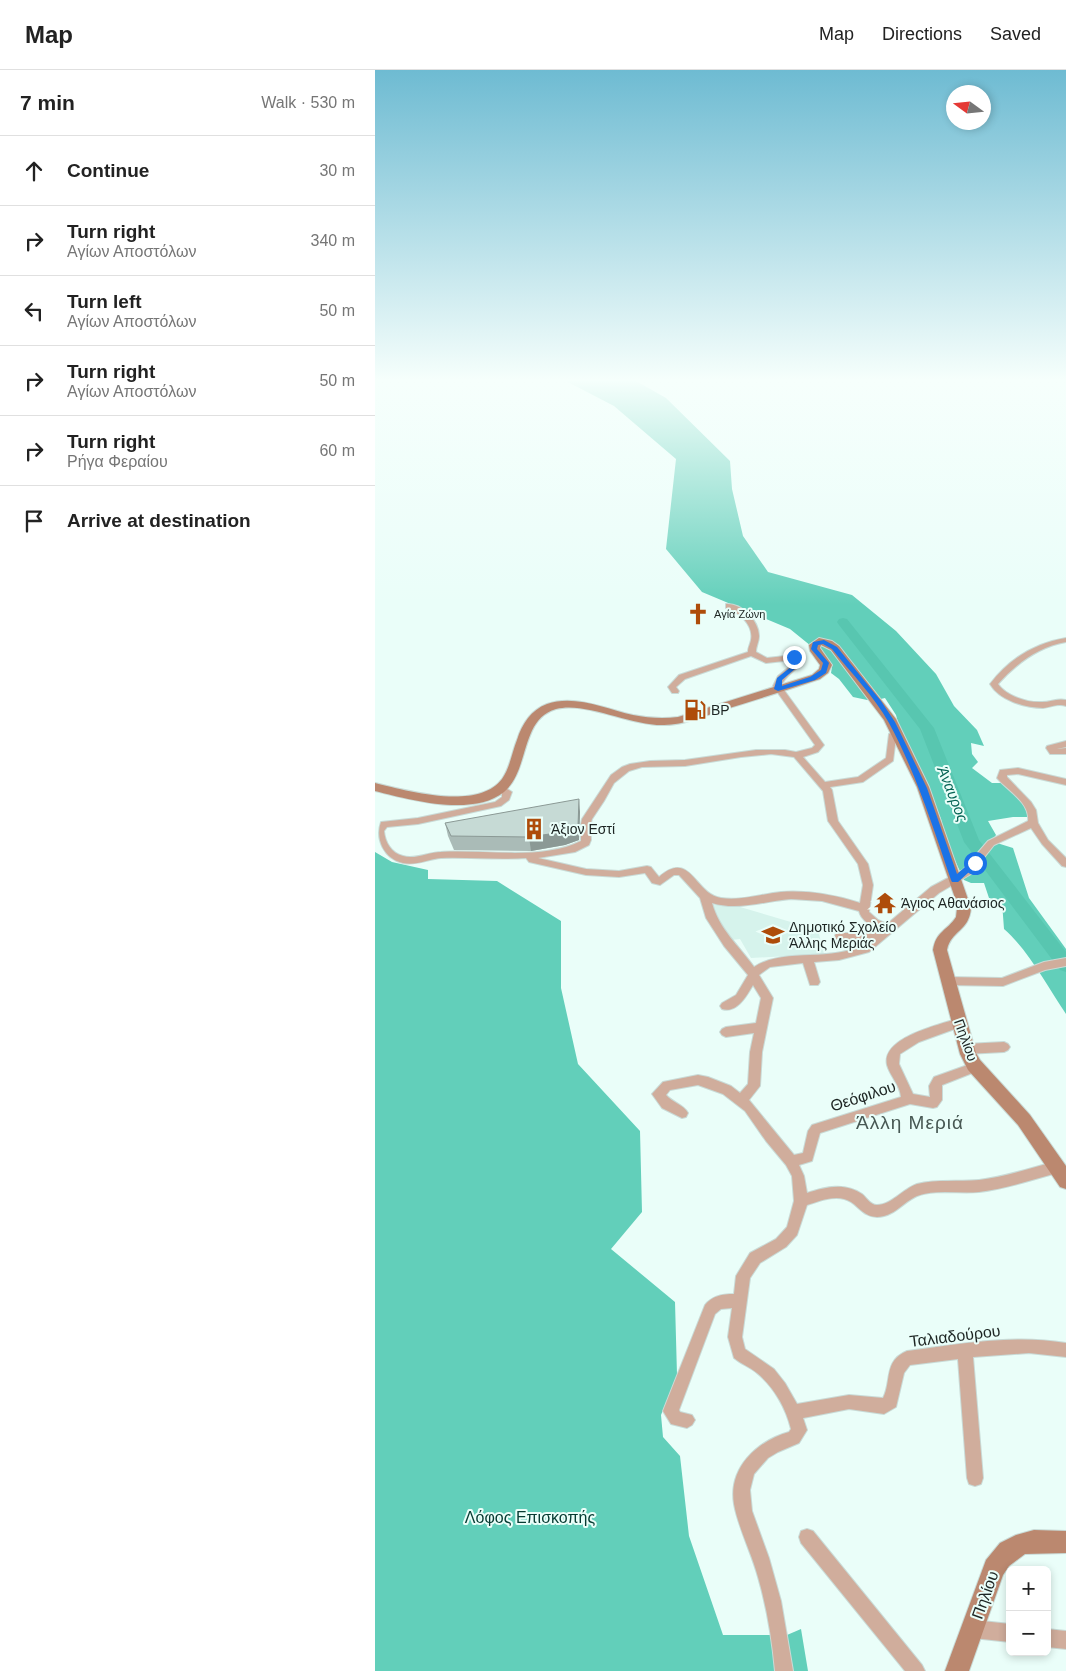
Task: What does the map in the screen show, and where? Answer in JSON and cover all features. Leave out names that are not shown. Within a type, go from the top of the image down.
[{"type":"main road","points":[[375,787],[420,798],[444,801],[483,796],[501,788],[510,776],[528,727],[537,715],[549,707],[579,705],[646,720],[672,721],[688,718],[813,678],[824,671],[826,663],[815,651],[814,645],[819,641],[828,643],[835,648],[879,703],[897,733],[927,798],[955,880]]},
{"type":"main road","name":"Πηλίου","points":[[955,880],[964,903],[965,913],[960,924],[944,937],[941,943],[941,952],[966,1049],[976,1067],[1020,1115],[1062,1174]]},
{"type":"main road","name":"Πηλίου","points":[[957,1671],[994,1568],[1000,1558],[1008,1550],[1027,1542],[1066,1542]]},
{"type":"street","points":[[729,606],[739,610],[754,628],[756,637],[751,649],[752,653]]},
{"type":"street","points":[[1066,640],[1050,643],[1032,650],[1019,659],[994,684],[999,692],[1016,699],[1042,705],[1057,700],[1066,703]]},
{"type":"street","points":[[501,788],[507,792],[506,798],[491,806],[418,821],[384,824],[379,830],[381,842],[389,853],[406,860],[445,854],[477,856],[529,854],[571,849],[585,845],[588,816],[599,802],[608,784],[617,774],[628,769],[648,764],[683,763],[729,754],[787,753],[798,755],[818,748],[820,745],[778,689],[779,679],[799,664],[800,660],[794,657],[766,661],[752,653],[682,677],[672,686],[675,691]]},
{"type":"street","points":[[823,785],[860,780],[866,777],[890,759],[892,736],[897,733]]},
{"type":"street","points":[[1066,744],[1050,748],[1053,752],[1066,751]]},
{"type":"street","points":[[798,755],[798,759],[823,785],[828,793],[833,821],[860,858],[865,870],[868,890],[863,908],[864,913],[887,931]]},
{"type":"street","points":[[1066,782],[1018,771],[1003,772],[1002,778],[1028,805],[1034,818],[1033,823],[1045,842],[1066,864]]},
{"type":"street","points":[[726,1006],[740,998],[753,974],[760,967],[771,963],[808,960],[860,951],[871,946],[935,890],[955,880],[971,868],[986,848],[1033,823]]},
{"type":"street","points":[[529,854],[529,858],[533,860],[586,872],[619,874],[647,870],[655,880],[660,881],[672,872],[679,872],[687,875],[697,890],[705,897],[730,902],[782,896],[815,896],[863,908]]},
{"type":"street","points":[[705,897],[710,916],[728,943],[753,974],[767,998],[756,1052],[754,1086],[742,1100]]},
{"type":"street","points":[[840,936],[856,937],[887,931]]},
{"type":"street","points":[[808,960],[814,982]]},
{"type":"street","points":[[948,981],[1003,982],[1044,966],[1066,962]]},
{"type":"street","name":"Θεόφιλου","points":[[791,1161],[808,1157],[813,1131],[816,1128],[906,1100],[908,1098],[907,1093],[893,1067],[896,1049],[906,1043],[959,1023]]},
{"type":"street","points":[[726,1032],[761,1028]]},
{"type":"street","points":[[966,1049],[1004,1046]]},
{"type":"street","points":[[908,1098],[933,1103],[936,1098],[935,1084],[939,1080],[976,1067]]},
{"type":"street","points":[[682,1113],[661,1099],[657,1094],[659,1091],[667,1086],[703,1080],[719,1086],[749,1106],[771,1138],[791,1161],[800,1182],[801,1201],[797,1220],[788,1237],[755,1258],[746,1268],[739,1301],[735,1337],[736,1349],[741,1355],[771,1376],[793,1412],[798,1424],[797,1434],[794,1438],[784,1440],[757,1456],[745,1474],[742,1491],[742,1503],[760,1552],[771,1592],[778,1625],[784,1671]]},
{"type":"street","points":[[801,1201],[819,1195],[842,1193],[854,1196],[865,1208],[880,1210],[894,1207],[905,1196],[919,1190],[998,1183],[1062,1174]]},
{"type":"street","points":[[687,1420],[676,1419],[671,1411],[713,1305],[720,1301],[739,1301]]},
{"type":"street","name":"Ταλιαδούρου","points":[[793,1412],[849,1402],[887,1405],[891,1402],[897,1368],[907,1358],[1024,1347],[1046,1347],[1066,1350]]},
{"type":"street","points":[[965,1352],[975,1478]]},
{"type":"street","points":[[807,1537],[916,1671]]},
{"type":"street","points":[[973,1628],[1006,1632]]},
{"type":"street","points":[[1051,1638],[1066,1640]]},
{"type":"shaded area","name":"Δημοτικό Σχολείο Άλλης Μεριάς","points":[[730,904],[818,930],[824,954],[751,958],[740,939],[731,940],[716,917],[712,905]]},
{"type":"green space","points":[[672,456],[725,456],[730,461],[732,489],[743,536],[768,572],[852,595],[896,631],[936,674],[954,706],[977,730],[984,746],[971,743],[972,754],[978,762],[972,768],[992,783],[1004,783],[1026,808],[1028,817],[988,821],[996,835],[993,839],[997,843],[1013,848],[1029,898],[1066,949],[1066,1014],[1030,958],[1004,929],[1002,902],[989,898],[984,883],[971,883],[964,880],[946,841],[941,819],[934,802],[901,733],[896,715],[885,698],[872,701],[853,697],[839,679],[831,673],[832,667],[820,647],[811,646],[790,629],[702,592],[666,549],[676,459]]},
{"type":"green space","name":"Λόφος Επισκοπής","points":[[375,852],[392,862],[428,870],[428,879],[497,881],[561,921],[561,988],[578,1064],[640,1131],[642,1212],[611,1249],[675,1302],[677,1375],[661,1415],[663,1437],[680,1456],[689,1536],[723,1635],[787,1635],[801,1629],[808,1671],[375,1671]]},
{"type":"building","points":[[579,799],[578,826],[563,832],[529,837],[451,836],[445,823]]},
{"type":"waterway","name":"Άναυρος","points":[[843,622],[927,728],[972,842],[1066,965]]},
{"type":"place","name":"Αγία Ζώνη","points":[[698,614]]},
{"type":"place","name":"BP","points":[[695,710]]},
{"type":"place","name":"Άξιον Εστί","points":[[534,829]]},
{"type":"place","name":"Άγιος Αθανάσιος","points":[[885,903]]},
{"type":"place","name":"Δημοτικό Σχολείο Άλλης Μεριάς","points":[[773,935]]},
{"type":"district","name":"Άλλη Μεριά","points":[[910,1122]]},
{"type":"route","points":[[794,657],[799,658],[799,664],[779,679],[778,689],[813,678],[824,671],[826,663],[814,649],[815,643],[819,641],[828,643],[835,648],[892,722],[923,788],[955,880],[967,872],[975,863]]}]
